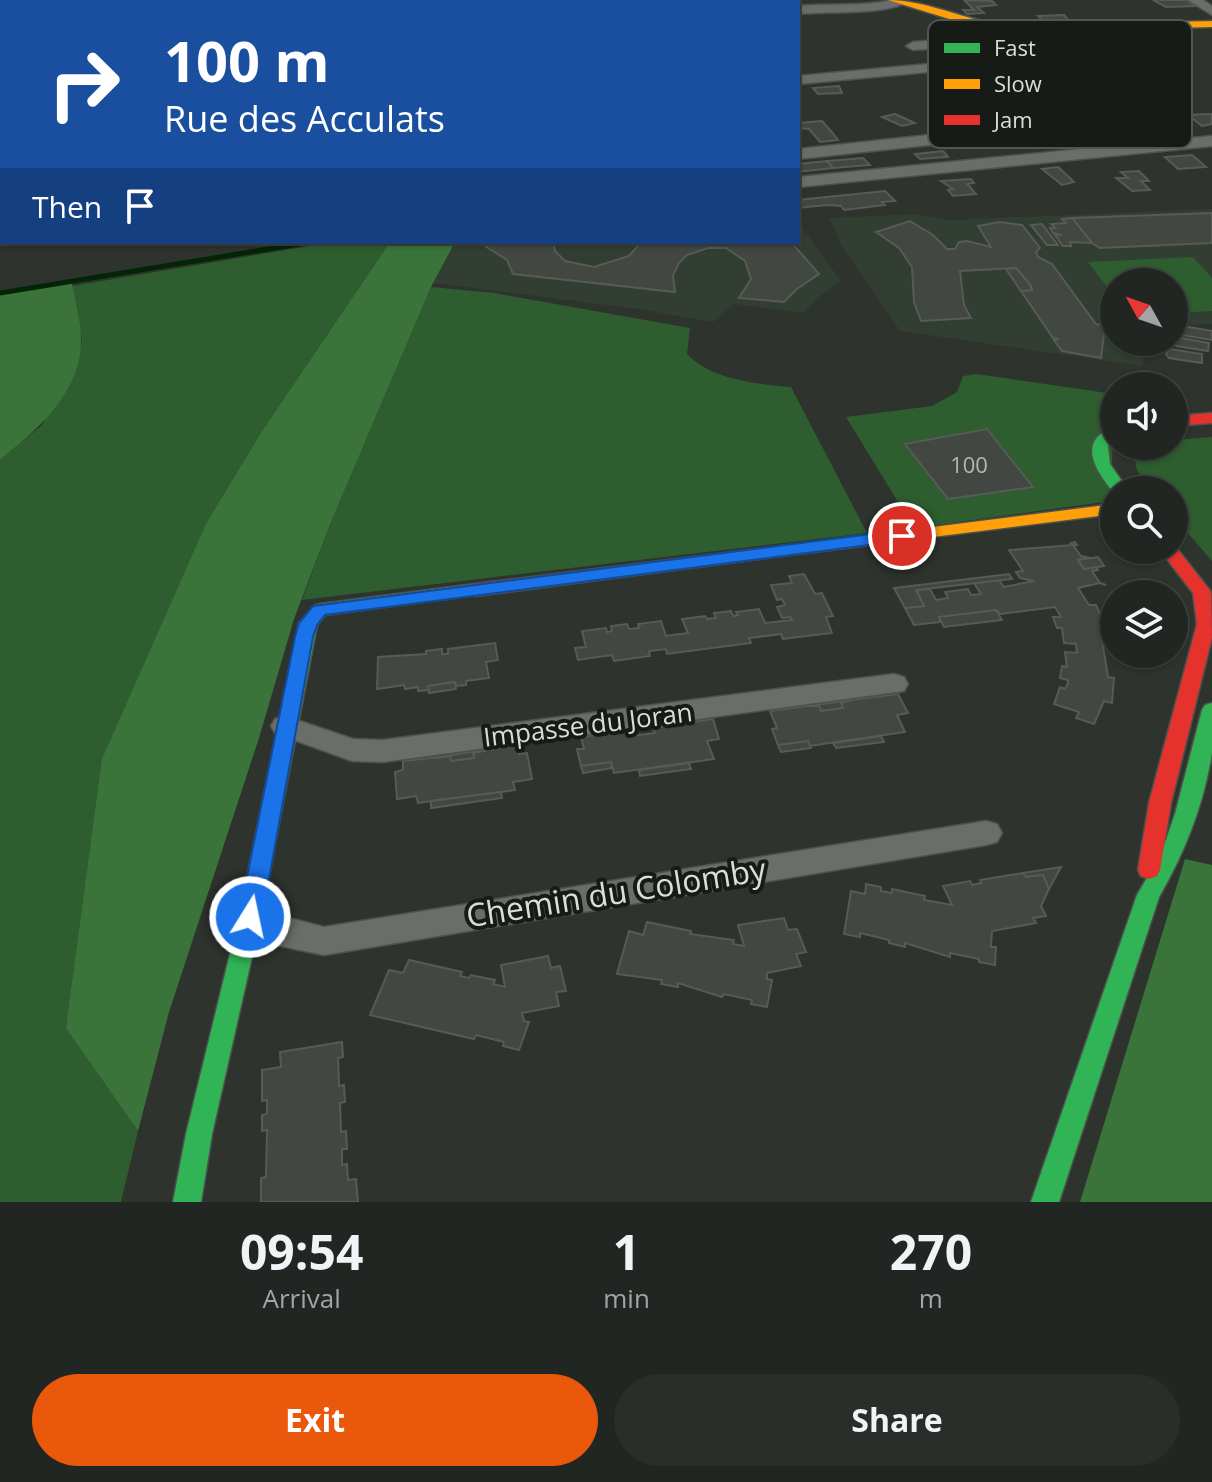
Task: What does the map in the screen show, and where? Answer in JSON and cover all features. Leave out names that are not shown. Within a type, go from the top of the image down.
[{"type":"street","points":[[1194,0],[1212,11]]},
{"type":"street","points":[[800,10],[842,6],[874,8],[896,1],[961,20]]},
{"type":"street","points":[[1192,25],[1212,24]]},
{"type":"street","points":[[913,46],[928,44]]},
{"type":"street","points":[[800,72],[928,62]]},
{"type":"street","points":[[800,80],[928,66]]},
{"type":"street","points":[[800,154],[928,140]]},
{"type":"street","points":[[1194,143],[1212,141]]},
{"type":"street","points":[[800,182],[1143,148]]},
{"type":"street","points":[[1188,420],[1212,418]]},
{"type":"street","points":[[1188,432],[1212,430]]},
{"type":"street","points":[[1100,460],[1104,470],[1119,476]]},
{"type":"street","points":[[187,1202],[199,1134],[250,917],[285,726],[308,623],[320,610],[1100,511]]},
{"type":"street","points":[[1188,552],[1203,563]]},
{"type":"street","points":[[1148,895],[1150,850],[1160,803],[1206,624],[1202,592],[1187,564]]},
{"type":"street","name":"Impasse du Joran","points":[[285,726],[352,750],[383,751],[894,684]]},
{"type":"street","points":[[1045,1202],[1148,895],[1171,856],[1186,814],[1212,710]]},
{"type":"street","name":"Chemin du Colomby","points":[[250,917],[275,929],[324,941],[986,833]]},
{"type":"shaded area","points":[[1212,209],[1212,324],[1188,325],[1188,268],[1100,268],[1100,356],[1144,356],[1143,366],[900,331],[841,245],[829,218],[914,214],[949,220]]},
{"type":"shaded area","points":[[800,225],[841,281],[817,298],[804,313],[734,304],[713,322],[638,309],[433,283],[454,244],[800,244]]},
{"type":"green space","points":[[321,244],[389,244],[264,428],[66,1027],[138,1131],[121,1202],[0,1202],[0,460],[42,425],[82,340],[72,286]]},
{"type":"green space","points":[[389,244],[454,244],[431,287],[329,527],[294,619],[259,738],[169,1012],[138,1131],[66,1028],[102,759],[206,524],[264,428]]},
{"type":"green space","points":[[1193,257],[1212,278],[1212,311],[1188,312],[1188,268],[1100,268],[1100,278],[1088,262]]},
{"type":"green space","points":[[72,283],[81,339],[74,376],[66,393],[42,423],[0,460],[0,295]]},
{"type":"green space","points":[[431,287],[494,293],[690,328],[687,354],[697,363],[736,379],[791,387],[867,533],[302,600],[329,527]]},
{"type":"green space","points":[[977,374],[1100,392],[1100,460],[1112,460],[1112,476],[1100,476],[1100,503],[914,528],[846,417],[932,406],[957,392],[963,376]]},
{"type":"green space","points":[[1212,437],[1212,561],[1188,533],[1188,476],[1141,476],[1135,460],[1188,460],[1188,439]]},
{"type":"green space","points":[[1185,859],[1212,865],[1212,1202],[1080,1202]]},
{"type":"building","points":[[964,0],[992,1],[996,5],[977,7],[984,13],[967,14],[963,10],[974,10]]},
{"type":"building","points":[[1153,0],[1185,0],[1195,6],[1166,7]]},
{"type":"building","points":[[1064,15],[1068,20],[1042,20],[1038,16]]},
{"type":"building","points":[[839,86],[842,93],[818,94],[813,88]]},
{"type":"building","points":[[895,114],[915,123],[902,126],[882,117]]},
{"type":"building","points":[[1212,114],[1212,124],[1202,126],[1192,115]]},
{"type":"building","points":[[822,121],[838,140],[820,142],[809,129],[800,128],[800,123]]},
{"type":"building","points":[[943,151],[948,157],[920,159],[915,154]]},
{"type":"building","points":[[1192,155],[1206,167],[1178,169],[1165,157]]},
{"type":"building","points":[[863,158],[870,165],[833,168],[827,161]]},
{"type":"building","points":[[827,161],[833,168],[800,172],[800,164]]},
{"type":"building","points":[[1058,167],[1074,182],[1062,185],[1042,169]]},
{"type":"building","points":[[1139,171],[1149,181],[1141,181],[1150,190],[1132,191],[1116,178],[1128,178],[1121,172]]},
{"type":"building","points":[[971,179],[974,183],[967,184],[976,194],[953,196],[948,190],[953,189],[941,181]]},
{"type":"building","points":[[885,191],[895,201],[844,210],[841,206],[827,205],[800,208],[800,200]]},
{"type":"building","points":[[1212,213],[1212,243],[1100,248],[1092,243],[1072,218]]},
{"type":"building","points":[[1072,218],[1092,243],[1070,242],[1071,246],[1063,246],[1055,235],[1062,235],[1053,233],[1050,228],[1055,228],[1051,224],[1066,223],[1062,219]]},
{"type":"building","points":[[910,221],[933,235],[947,249],[955,249],[959,242],[967,241],[991,247],[978,226],[1000,222],[1022,225],[1040,248],[1036,252],[1038,257],[1052,264],[1096,324],[1100,325],[1101,358],[1062,351],[1054,340],[1059,339],[1053,338],[1021,291],[1032,290],[1016,268],[960,271],[964,305],[971,318],[921,321],[914,302],[912,267],[899,248],[876,232]]},
{"type":"building","points":[[1042,224],[1058,245],[1047,245],[1031,225]]},
{"type":"building","points":[[553,244],[555,251],[565,261],[594,267],[629,256],[639,244],[793,244],[819,274],[784,302],[739,298],[751,279],[745,261],[726,248],[708,248],[687,255],[673,275],[675,292],[513,274],[507,260],[485,246]]},
{"type":"building","points":[[1016,268],[1032,290],[1021,291],[1006,269]]},
{"type":"building","points":[[1188,327],[1212,331],[1212,340],[1188,336]]},
{"type":"building","points":[[1188,339],[1209,343],[1208,351],[1188,348]]},
{"type":"building","points":[[1188,352],[1202,354],[1202,363],[1168,356],[1188,356]]},
{"type":"building","points":[[987,429],[1033,487],[948,499],[905,444]]},
{"type":"building","points":[[1073,545],[1081,556],[1090,558],[1078,560],[1084,569],[1096,567],[1098,570],[1092,571],[1100,583],[1078,588],[1089,605],[1096,605],[1100,614],[1100,668],[1107,668],[1108,677],[1114,678],[1112,703],[1104,701],[1094,724],[1076,718],[1079,712],[1054,704],[1060,687],[1065,689],[1068,683],[1068,680],[1060,678],[1062,666],[1067,667],[1065,652],[1077,653],[1076,644],[1064,643],[1062,628],[1057,628],[1053,617],[1061,617],[1055,607],[939,617],[941,622],[914,625],[905,608],[924,606],[916,590],[930,589],[936,600],[948,598],[945,592],[968,589],[971,595],[981,594],[974,583],[999,580],[1004,587],[1034,581],[1020,578],[1016,572],[1023,571],[1009,550]]},
{"type":"building","points":[[1098,557],[1104,566],[1084,569],[1078,560]]},
{"type":"building","points":[[804,574],[815,594],[822,593],[833,616],[826,617],[832,633],[783,639],[781,634],[749,638],[751,643],[667,654],[666,649],[649,651],[650,656],[614,661],[612,655],[578,660],[575,648],[586,647],[582,631],[606,628],[607,632],[612,631],[611,626],[627,624],[629,629],[639,628],[638,624],[661,621],[666,636],[688,633],[682,619],[716,618],[714,613],[731,611],[733,616],[738,615],[736,612],[759,609],[765,623],[792,620],[790,617],[782,618],[777,607],[785,605],[782,599],[777,600],[771,585],[792,583],[789,576]]},
{"type":"building","points":[[1009,574],[1012,579],[916,590],[924,606],[905,608],[894,588]]},
{"type":"building","points":[[996,610],[1002,620],[944,627],[939,617]]},
{"type":"building","points":[[495,643],[498,660],[486,662],[489,678],[466,681],[466,685],[456,686],[455,682],[428,686],[429,690],[418,691],[418,687],[405,689],[404,685],[377,689],[378,657],[426,654],[426,651],[442,649],[442,654],[448,654],[448,649]]},
{"type":"building","points":[[455,682],[456,689],[429,693],[428,686]]},
{"type":"building","points":[[898,694],[908,713],[897,715],[905,732],[810,746],[808,741],[778,745],[772,729],[777,728],[770,711],[819,706],[821,711],[843,708],[841,703],[851,700]]},
{"type":"building","points":[[851,700],[841,703],[843,708],[821,711],[819,706],[807,706]]},
{"type":"building","points":[[713,719],[719,739],[707,741],[714,759],[614,773],[611,762],[581,766],[577,749],[584,749],[581,737],[618,732],[631,732],[632,736],[655,733],[653,729]]},
{"type":"building","points":[[881,736],[884,742],[836,748],[833,743]]},
{"type":"building","points":[[808,741],[811,748],[781,752],[778,745]]},
{"type":"building","points":[[517,745],[519,754],[527,753],[532,779],[513,782],[515,790],[418,803],[416,796],[397,799],[395,772],[403,770],[403,761],[450,756],[451,761],[474,758],[473,753]]},
{"type":"building","points":[[487,749],[473,753],[474,758],[451,761],[450,756],[435,758]]},
{"type":"building","points":[[611,762],[612,768],[583,773],[581,766]]},
{"type":"building","points":[[689,763],[691,769],[640,776],[639,770]]},
{"type":"building","points":[[501,792],[502,798],[431,808],[431,801]]},
{"type":"building","points":[[1061,867],[1049,889],[1043,875],[1026,877],[1023,873]]},
{"type":"building","points":[[1023,873],[1026,877],[1043,875],[1049,889],[1041,906],[1046,916],[1033,918],[1036,923],[992,931],[991,947],[996,947],[995,965],[950,953],[950,957],[905,943],[905,947],[860,933],[860,937],[844,934],[851,891],[865,894],[866,884],[881,887],[881,891],[892,893],[892,889],[952,905],[943,886],[970,881],[972,885],[981,883],[980,880]]},
{"type":"building","points":[[784,918],[788,930],[797,929],[806,952],[796,954],[801,966],[767,973],[767,979],[772,980],[767,1007],[751,1004],[752,1000],[724,994],[722,997],[678,983],[678,987],[661,984],[662,980],[617,974],[629,931],[643,935],[647,922],[691,931],[690,934],[734,940],[733,944],[744,946],[738,925]]},
{"type":"building","points":[[548,956],[551,968],[560,966],[566,991],[556,992],[559,1006],[522,1013],[524,1021],[529,1022],[519,1050],[503,1046],[504,1042],[476,1035],[474,1039],[370,1015],[389,970],[403,973],[409,960],[462,972],[460,976],[495,980],[493,984],[505,987],[501,965]]},
{"type":"building","points":[[342,1042],[343,1057],[338,1058],[339,1086],[344,1085],[345,1102],[340,1103],[341,1132],[346,1131],[347,1149],[342,1149],[342,1165],[347,1164],[348,1180],[356,1179],[358,1202],[261,1202],[261,1178],[266,1177],[267,1130],[262,1131],[262,1115],[267,1114],[267,1100],[262,1101],[262,1070],[281,1067],[280,1052]]},
{"type":"waterway","points":[[0,293],[299,244]]},
{"type":"traffic: fast","points":[[1102,460],[1110,476]]},
{"type":"traffic: fast","points":[[187,1202],[199,1134],[250,917],[308,623],[320,610],[475,590]]},
{"type":"traffic: fast","points":[[1045,1202],[1148,895],[1171,856],[1186,814],[1212,710]]},
{"type":"traffic: slow","points":[[892,0],[961,20]]},
{"type":"traffic: slow","points":[[1192,24],[1212,24]]},
{"type":"traffic: slow","points":[[798,549],[1100,511]]},
{"type":"traffic: jam","points":[[1188,420],[1212,418]]},
{"type":"traffic: jam","points":[[475,590],[798,549]]},
{"type":"traffic: jam","points":[[1149,870],[1160,803],[1206,624],[1202,592],[1180,564]]},
{"type":"route","points":[[250,917],[304,637],[312,616],[320,610],[338,605],[902,536]]}]
